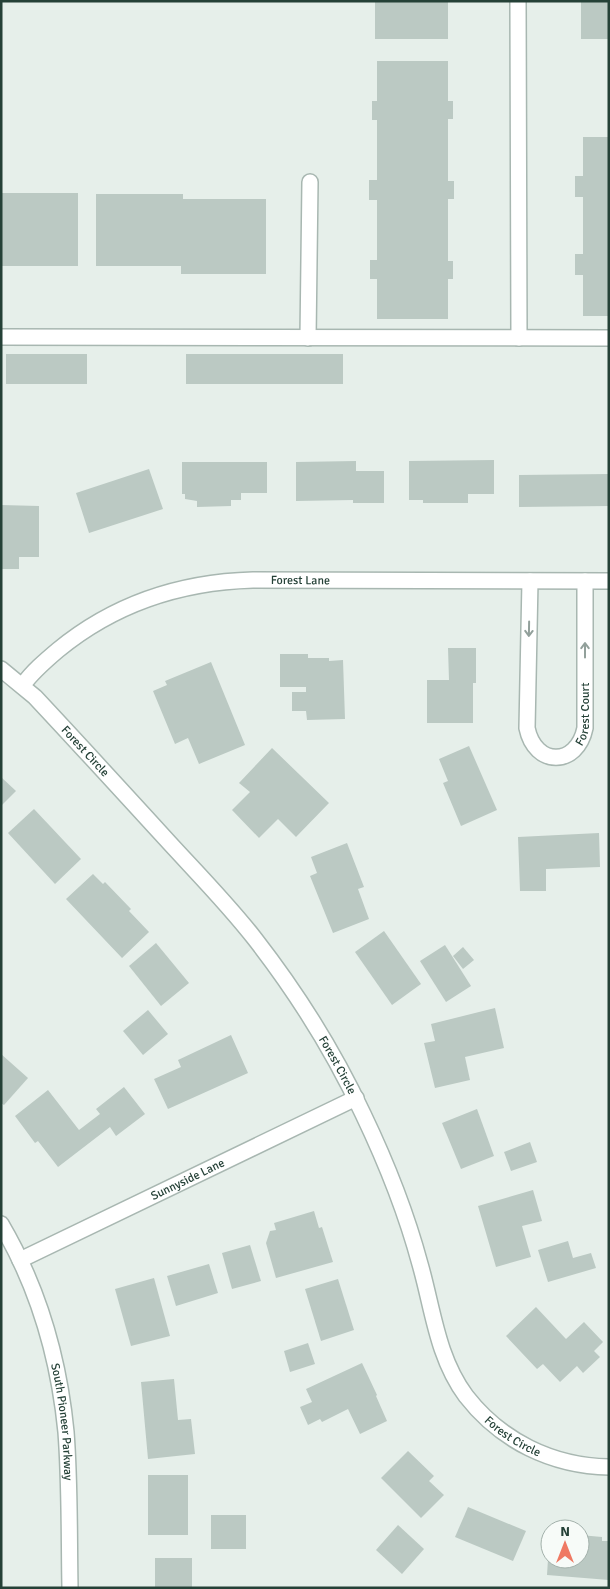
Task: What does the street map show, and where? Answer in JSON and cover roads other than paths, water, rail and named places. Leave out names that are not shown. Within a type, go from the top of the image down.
[{"type":"street","points":[[518,1],[519,338]]},
{"type":"street","points":[[308,338],[310,182]]},
{"type":"street","points":[[1,337],[609,338]]},
{"type":"street","name":"Forest Lane","points":[[23,686],[49,658],[91,626],[129,606],[179,589],[210,583],[239,580],[609,581]]},
{"type":"street","name":"Forest Court","points":[[530,581],[527,728],[529,739],[535,748],[545,755],[556,757],[567,755],[576,748],[583,739],[585,728],[585,581]]},
{"type":"street","name":"Forest Circle","points":[[1,669],[23,686],[69,733],[244,926],[274,964],[308,1013],[356,1098],[389,1172],[420,1263],[440,1344],[450,1370],[459,1386],[482,1415],[518,1443],[561,1461],[588,1466],[609,1467]]},
{"type":"street","name":"Sunnyside Lane","points":[[20,1260],[356,1098]]},
{"type":"street","name":"South Pioneer Parkway","points":[[1,1224],[20,1260],[44,1323],[54,1359],[61,1396],[67,1450],[70,1588]]}]
